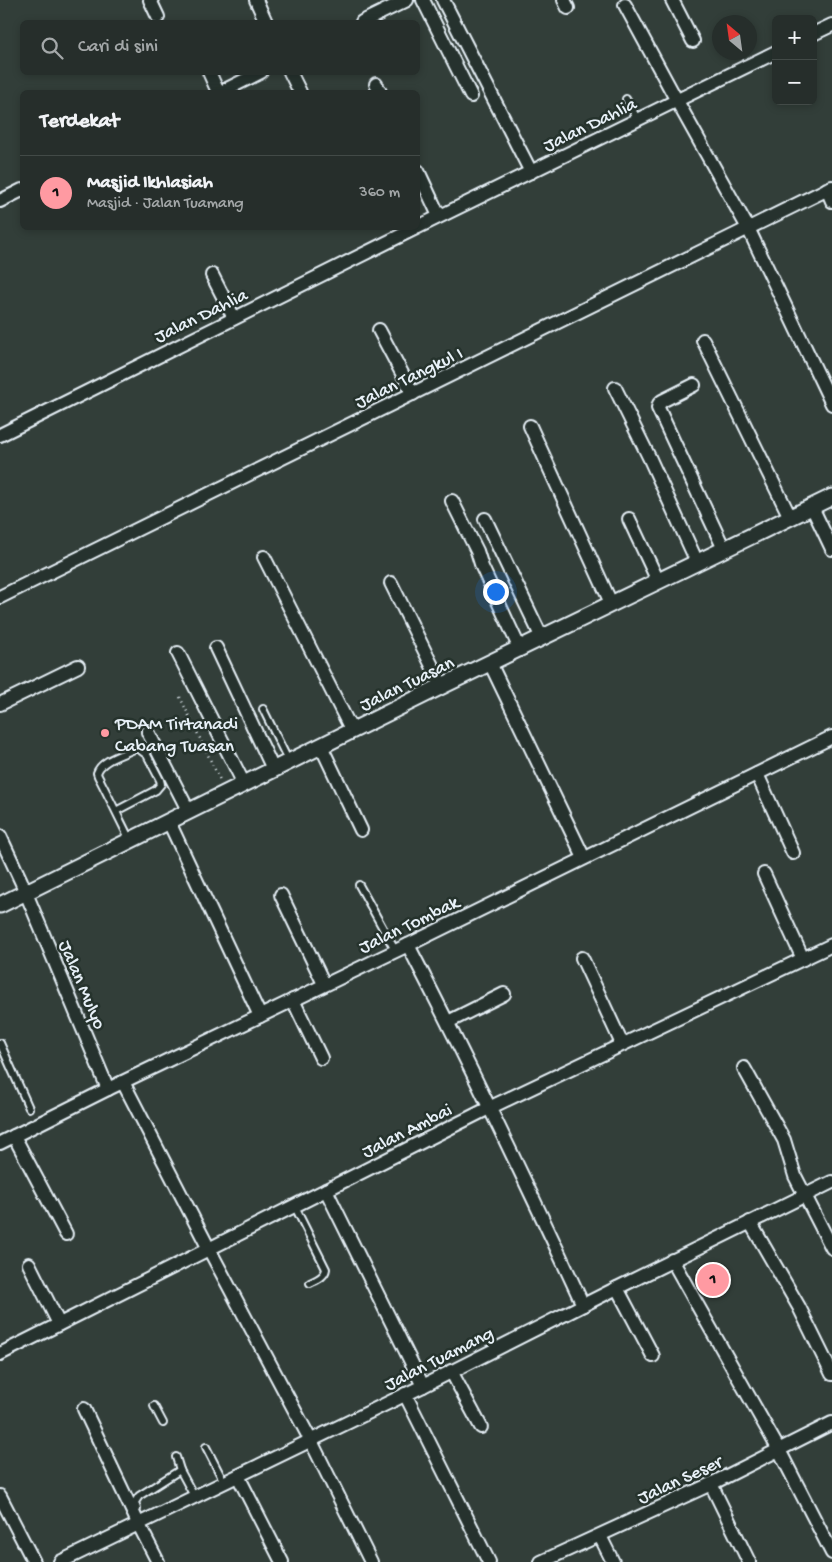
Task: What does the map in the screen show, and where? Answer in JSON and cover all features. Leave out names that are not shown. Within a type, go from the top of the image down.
[{"type":"street","points":[[150,0],[158,17]]},
{"type":"street","points":[[256,0],[265,20]]},
{"type":"street","points":[[366,20],[407,0]]},
{"type":"street","points":[[423,0],[471,96]]},
{"type":"street","points":[[443,0],[531,172]]},
{"type":"street","points":[[672,0],[693,41]]},
{"type":"street","points":[[625,5],[748,228],[832,404]]},
{"type":"street","points":[[817,32],[832,25]]},
{"type":"street","name":"Jalan Dahlia","points":[[420,226],[531,172],[584,143],[677,102],[772,54]]},
{"type":"street","points":[[210,75],[218,90]]},
{"type":"street","points":[[223,90],[255,75]]},
{"type":"street","points":[[292,75],[299,90]]},
{"type":"street","points":[[420,175],[439,216]]},
{"type":"street","points":[[0,202],[20,191]]},
{"type":"street","name":"Jalan Tangkul I","points":[[0,597],[748,228],[830,192]]},
{"type":"street","name":"Jalan Dahlia","points":[[0,435],[411,230]]},
{"type":"street","points":[[212,275],[234,318]]},
{"type":"street","points":[[380,330],[413,394]]},
{"type":"street","points":[[703,340],[790,518]]},
{"type":"street","points":[[694,385],[662,401],[658,408],[724,549]]},
{"type":"street","points":[[615,388],[653,465],[697,562]]},
{"type":"street","points":[[530,426],[611,603]]},
{"type":"street","name":"Jalan Tuasan","points":[[0,906],[273,769],[832,497]]},
{"type":"street","points":[[452,501],[478,551],[482,567],[520,649]]},
{"type":"street","points":[[812,507],[832,549]]},
{"type":"street","points":[[485,519],[542,638]]},
{"type":"street","points":[[629,519],[658,581]]},
{"type":"street","points":[[264,557],[352,731]]},
{"type":"street","points":[[391,583],[442,686]]},
{"type":"street","points":[[216,648],[273,769]]},
{"type":"street","points":[[178,654],[244,784]]},
{"type":"street","points":[[490,663],[584,858]]},
{"type":"street","points":[[0,704],[78,666]]},
{"type":"street","points":[[148,732],[189,812]]},
{"type":"street","name":"Jalan Tombak","points":[[0,1143],[832,737]]},
{"type":"street","points":[[320,746],[360,830]]},
{"type":"street","points":[[757,774],[793,853]]},
{"type":"street","points":[[170,822],[260,1016]]},
{"type":"street","name":"Jalan Mulyo","points":[[0,836],[26,892],[108,1089]]},
{"type":"street","points":[[764,874],[803,959]]},
{"type":"street","points":[[281,895],[324,984]]},
{"type":"street","points":[[408,945],[448,1022],[583,1305]]},
{"type":"street","name":"Jalan Ambai","points":[[0,1354],[489,1108],[832,945]]},
{"type":"street","points":[[582,958],[622,1044]]},
{"type":"street","points":[[448,1022],[504,994]]},
{"type":"street","points":[[293,1000],[321,1058]]},
{"type":"street","points":[[744,1068],[786,1144],[795,1176],[832,1248]]},
{"type":"street","points":[[123,1082],[311,1441],[371,1562]]},
{"type":"street","points":[[14,1136],[66,1234]]},
{"type":"street","name":"Jalan Tuamang","points":[[60,1562],[423,1386],[672,1260],[832,1182]]},
{"type":"street","points":[[326,1190],[423,1386]]},
{"type":"street","points":[[750,1222],[799,1307],[832,1374]]},
{"type":"street","points":[[672,1260],[779,1450],[832,1553]]},
{"type":"street","points":[[29,1264],[59,1324]]},
{"type":"street","points":[[617,1288],[653,1356]]},
{"type":"street","points":[[451,1371],[481,1427]]},
{"type":"street","points":[[405,1394],[489,1562]]},
{"type":"street","points":[[84,1409],[158,1562]]},
{"type":"street","name":"Jalan Seser","points":[[541,1562],[711,1484],[832,1423]]},
{"type":"street","points":[[238,1476],[282,1562]]},
{"type":"street","points":[[711,1484],[749,1562]]},
{"type":"street","points":[[0,1496],[34,1562]]},
{"type":"street","points":[[600,1536],[613,1562]]},
{"type":"lane","points":[[626,99],[638,120]]},
{"type":"lane","points":[[264,709],[289,762]]},
{"type":"lane","points":[[116,811],[156,790],[161,784],[146,755],[139,749],[134,749],[104,763],[97,771],[98,776],[131,841]]},
{"type":"lane","points":[[358,885],[395,950]]},
{"type":"lane","points":[[0,1043],[29,1108]]},
{"type":"lane","points":[[295,1207],[326,1269],[322,1276],[310,1283]]},
{"type":"lane","points":[[154,1406],[162,1424]]},
{"type":"lane","points":[[206,1447],[224,1482]]},
{"type":"lane","points":[[176,1457],[180,1470],[194,1496]]},
{"type":"lane","points":[[141,1524],[135,1504],[137,1498],[180,1470]]},
{"type":"path","points":[[180,697],[226,793]]},
{"type":"place","name":"PDAM Tirtanadi Cabang Tuasan","points":[[105,733]]},
{"type":"place","name":"Masjid Ikhlasiah","points":[[713,1280]]}]
